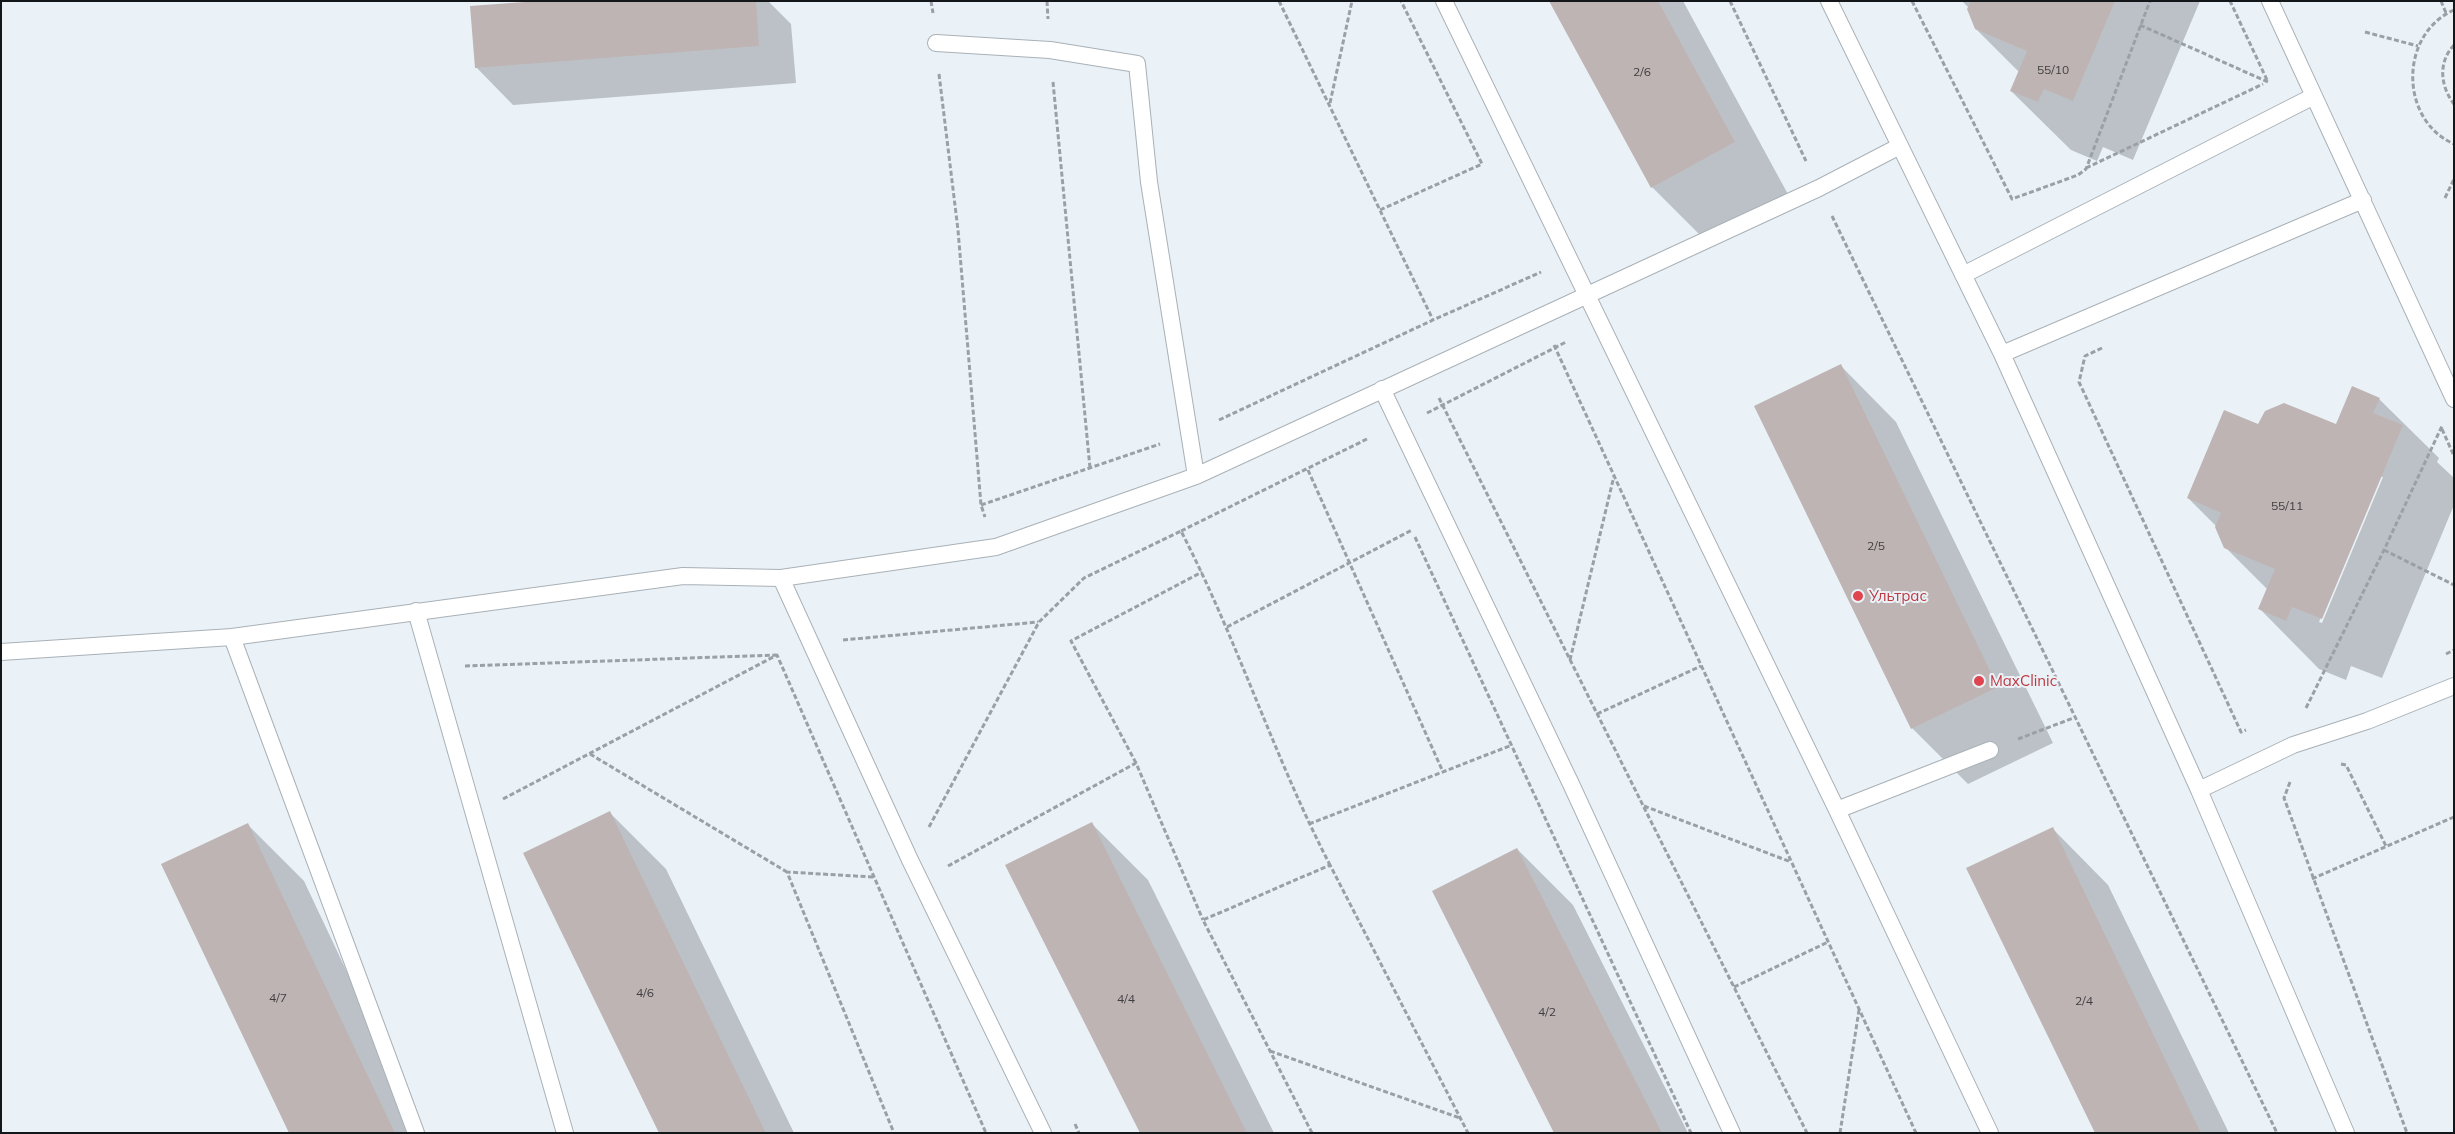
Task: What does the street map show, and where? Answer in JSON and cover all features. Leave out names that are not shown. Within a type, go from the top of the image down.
[{"type":"lane","points":[[1444,1],[1837,810],[1990,1133]]},
{"type":"lane","points":[[1829,1],[2002,354],[2199,790],[2346,1133]]},
{"type":"lane","points":[[2270,1],[2454,399]]},
{"type":"lane","points":[[936,43],[1050,50],[1137,64],[1149,182],[1196,476]]},
{"type":"lane","points":[[1963,275],[2314,96]]},
{"type":"lane","points":[[1,652],[232,637],[683,576],[781,578],[996,547],[1196,476],[1425,369],[1588,296],[1818,188],[1900,146]]},
{"type":"lane","points":[[2002,354],[2363,200]]},
{"type":"lane","points":[[1382,389],[1571,784],[1732,1133]]},
{"type":"lane","points":[[781,578],[910,860],[1043,1133]]},
{"type":"lane","points":[[416,611],[565,1133]]},
{"type":"lane","points":[[232,637],[416,1133]]},
{"type":"lane","points":[[2199,790],[2293,745],[2367,721],[2454,686]]},
{"type":"lane","points":[[1837,810],[1990,750]]},
{"type":"path","points":[[1047,1],[1050,50],[1090,468]]},
{"type":"path","points":[[1279,1],[1433,320]]},
{"type":"path","points":[[1329,105],[1352,1]]},
{"type":"path","points":[[1380,210],[1482,164],[1400,1]]},
{"type":"path","points":[[1730,1],[1818,188],[2275,1127],[2275,1133]]},
{"type":"path","points":[[1912,1],[2012,199],[2078,175],[2086,169],[2150,1]]},
{"type":"path","points":[[2140,25],[2268,82],[2230,1]]},
{"type":"path","points":[[2441,1],[2446,13]]},
{"type":"path","points":[[2454,10],[2446,13],[2430,28],[2418,46],[2412,67],[2412,88],[2419,109],[2431,127],[2454,144]]},
{"type":"path","points":[[2365,32],[2418,46]]},
{"type":"path","points":[[936,43],[958,230],[981,506],[996,547]]},
{"type":"path","points":[[2454,45],[2444,62],[2442,80],[2447,96],[2454,104]]},
{"type":"path","points":[[2445,198],[2454,179]]},
{"type":"path","points":[[981,506],[1189,434],[1433,320],[1570,260]]},
{"type":"path","points":[[1541,317],[1916,1133]]},
{"type":"path","points":[[1400,426],[1556,348],[1601,323]]},
{"type":"path","points":[[2103,348],[2085,356],[2079,382],[2241,732],[2250,729]]},
{"type":"path","points":[[1425,369],[1806,1133]]},
{"type":"path","points":[[2437,418],[2454,456]]},
{"type":"path","points":[[2313,707],[2305,711],[2446,418]]},
{"type":"path","points":[[910,860],[1039,622],[1084,578],[1308,470],[1369,437],[1373,446]]},
{"type":"path","points":[[1308,470],[1351,562],[1443,772]]},
{"type":"path","points":[[1570,660],[1614,476]]},
{"type":"path","points":[[1408,522],[1691,1133]]},
{"type":"path","points":[[1227,627],[1412,530]]},
{"type":"path","points":[[1181,531],[1227,627],[1309,824],[1468,1133]]},
{"type":"path","points":[[2384,550],[2454,586]]},
{"type":"path","points":[[1202,572],[1071,641],[1136,764],[1203,920],[1312,1133]]},
{"type":"path","points":[[474,813],[590,754],[777,654],[811,643],[1039,622]]},
{"type":"path","points":[[2445,654],[2454,650]]},
{"type":"path","points":[[432,667],[777,654]]},
{"type":"path","points":[[777,654],[986,1133]]},
{"type":"path","points":[[1598,714],[1701,666]]},
{"type":"path","points":[[1990,750],[2076,717]]},
{"type":"path","points":[[1309,824],[1512,745]]},
{"type":"path","points":[[590,754],[787,872],[873,877]]},
{"type":"path","points":[[947,866],[1136,764]]},
{"type":"path","points":[[2338,764],[2346,765],[2386,846]]},
{"type":"path","points":[[2293,778],[2284,798],[2312,879],[2407,1133]]},
{"type":"path","points":[[1643,806],[1791,862]]},
{"type":"path","points":[[2312,879],[2454,816]]},
{"type":"path","points":[[1203,920],[1330,865]]},
{"type":"path","points":[[787,872],[894,1133]]},
{"type":"path","points":[[1734,987],[1828,942]]},
{"type":"path","points":[[1840,1133],[1859,1010]]},
{"type":"path","points":[[1270,1050],[1460,1118]]},
{"type":"building","points":[[538,1],[756,1],[759,46],[475,68],[470,6]]},
{"type":"building","points":[[1549,1],[1658,1],[1735,142],[1651,188]]},
{"type":"building","points":[[1971,1],[2115,1],[2073,101],[2044,89],[2038,102],[2010,91],[2027,51],[1975,29],[1967,9]]},
{"type":"building","points":[[1841,364],[1998,687],[1911,729],[1754,406]]},
{"type":"building","points":[[2352,386],[2380,398],[2373,413],[2403,425],[2322,619],[2292,607],[2286,621],[2258,609],[2275,569],[2224,548],[2215,527],[2221,513],[2187,498],[2224,410],[2258,424],[2265,411],[2284,403],[2336,424]]},
{"type":"building","points":[[610,811],[766,1133],[659,1133],[523,853]]},
{"type":"building","points":[[1092,822],[1247,1133],[1140,1133],[1005,865]]},
{"type":"building","points":[[248,823],[395,1133],[289,1133],[161,864]]},
{"type":"building","points":[[2053,827],[2201,1133],[2095,1133],[1966,868]]},
{"type":"building","points":[[1517,848],[1662,1133],[1554,1133],[1432,891]]},
{"type":"place","name":"Ультрас","points":[[1858,596]]},
{"type":"place","name":"MaxClinic","points":[[1979,681]]}]
